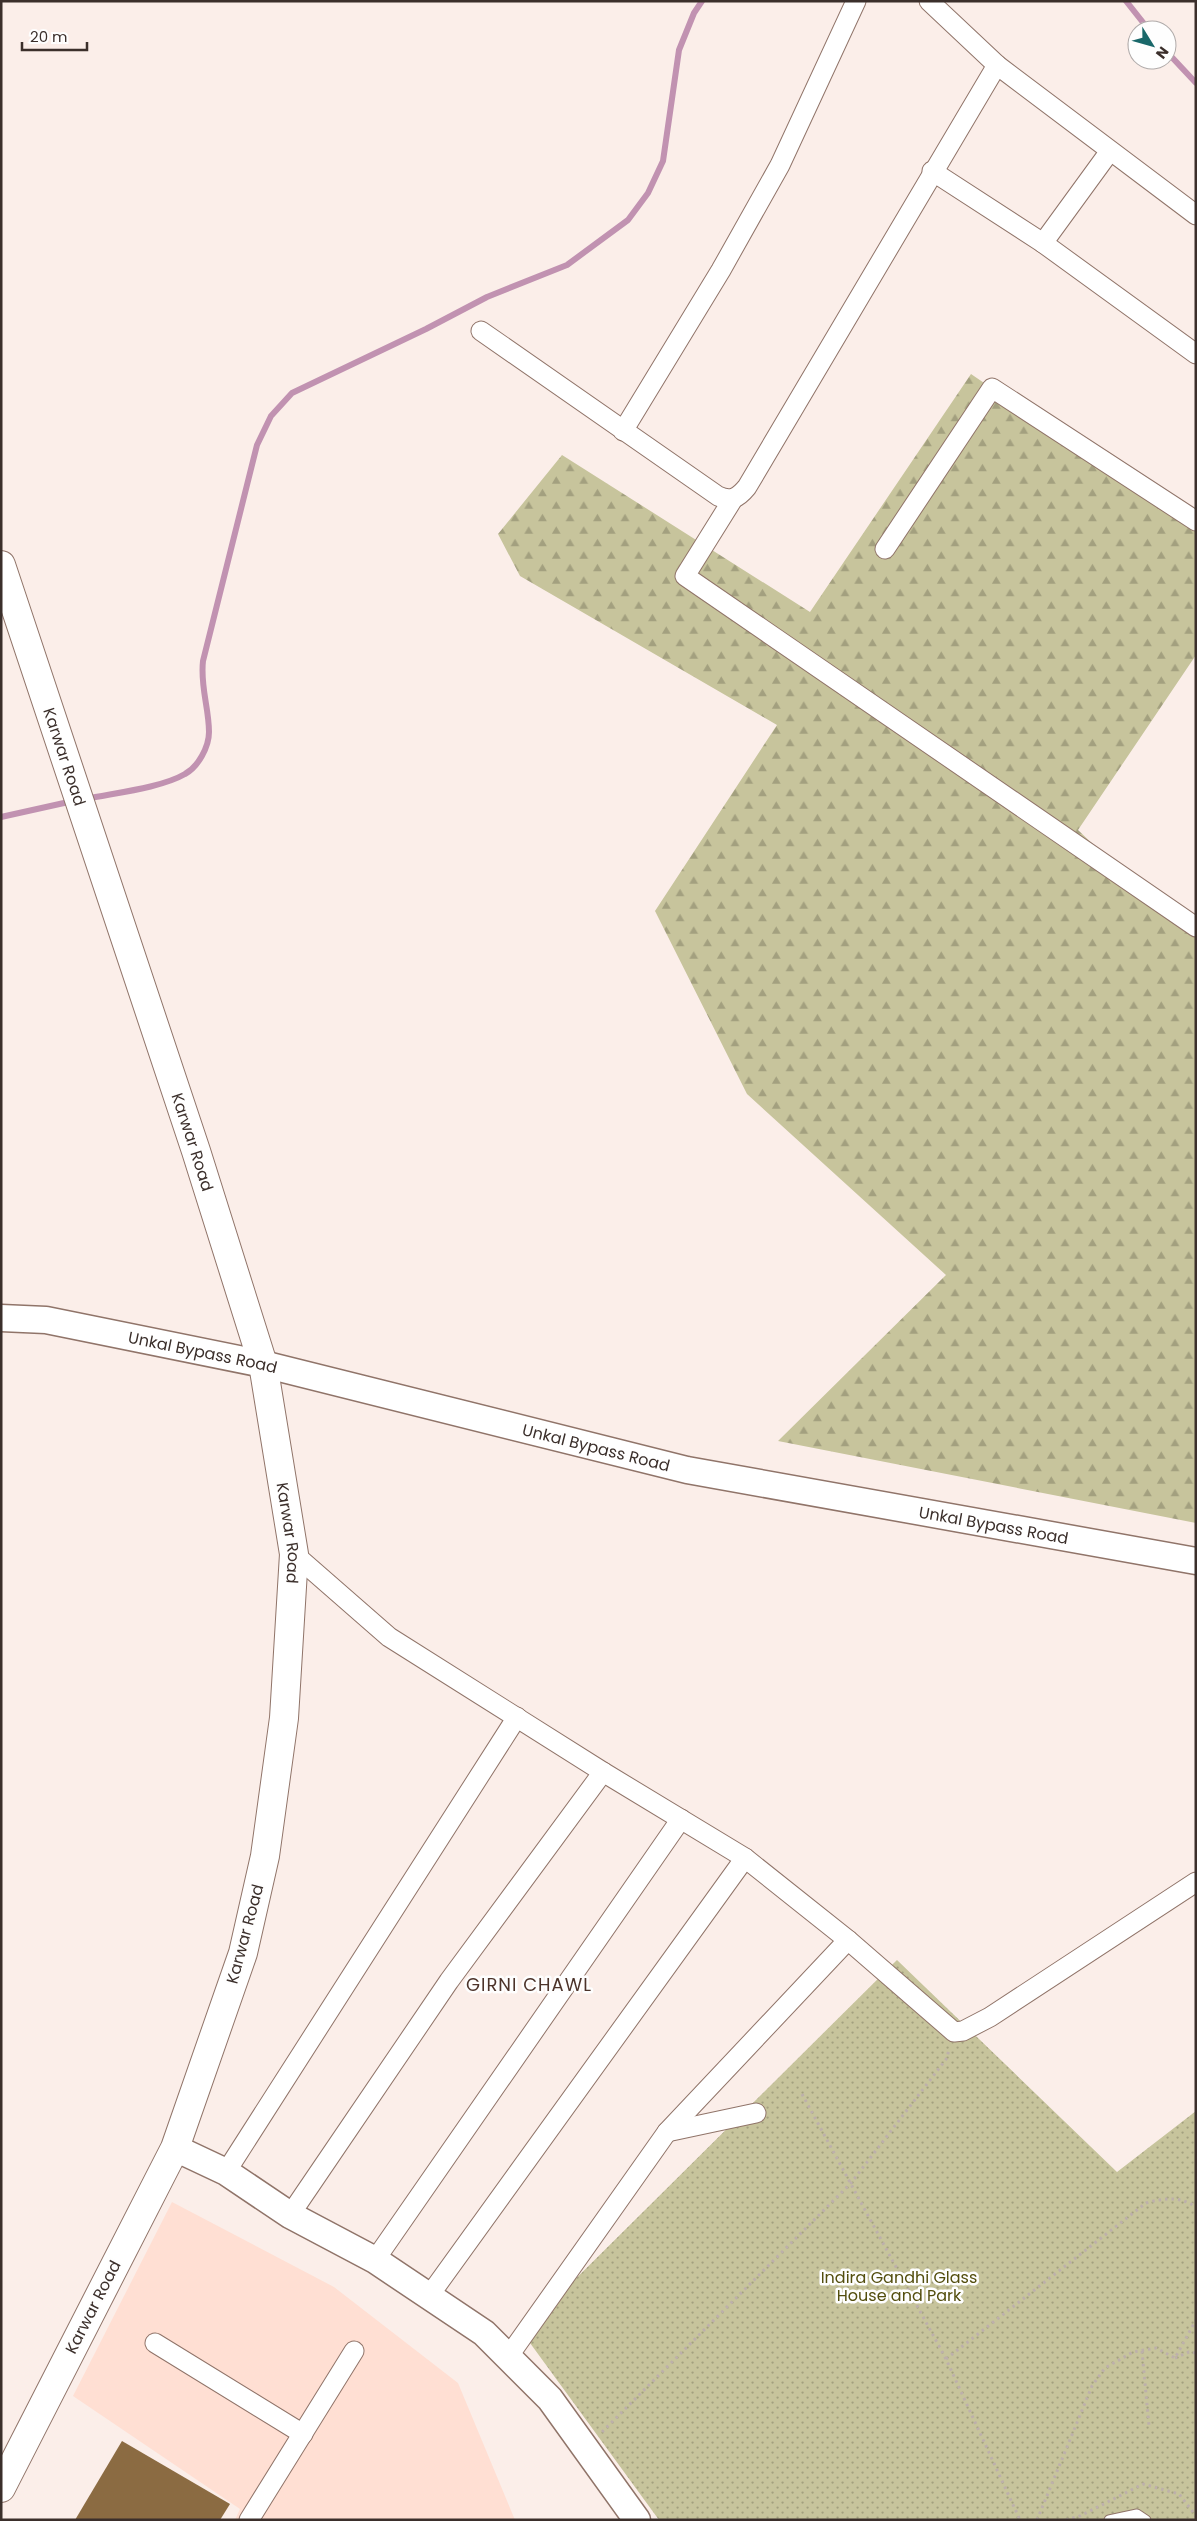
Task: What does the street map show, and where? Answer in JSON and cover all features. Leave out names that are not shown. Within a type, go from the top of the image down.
[{"type":"highway","name":"Karwar Road","points":[[1,565],[67,758],[98,859],[196,1151],[263,1364],[294,1554],[284,1718],[265,1856],[243,1953],[175,2148],[1,2488]]},
{"type":"main road","name":"Unkal Bypass Road","points":[[1,1318],[46,1320],[263,1364],[687,1470],[1196,1560]]},
{"type":"main road","points":[[175,2148],[226,2172],[290,2215],[375,2260],[484,2333],[550,2399],[637,2520]]},
{"type":"street","points":[[623,431],[721,270],[780,165],[856,1]]},
{"type":"street","points":[[929,1],[997,64],[1196,215]]},
{"type":"street","points":[[997,64],[932,171],[747,487],[740,496],[733,500],[685,576],[1196,927]]},
{"type":"street","points":[[1043,243],[1110,151]]},
{"type":"street","points":[[932,171],[1043,243],[1196,354]]},
{"type":"street","points":[[481,331],[718,496],[733,500]]},
{"type":"street","points":[[885,549],[992,388],[1196,521]]},
{"type":"street","points":[[294,1554],[388,1637],[603,1772],[745,1858],[848,1940],[954,2032],[963,2031],[990,2017],[1196,1882]]},
{"type":"street","points":[[226,2172],[517,1717]]},
{"type":"street","points":[[290,2215],[449,1981],[603,1772]]},
{"type":"street","points":[[375,2260],[681,1819]]},
{"type":"street","points":[[430,2296],[745,1858]]},
{"type":"street","points":[[508,2357],[667,2132],[848,1940]]},
{"type":"street","points":[[667,2132],[756,2112]]},
{"type":"street","points":[[155,2343],[303,2434]]},
{"type":"street","points":[[248,2520],[354,2351]]},
{"type":"lane","points":[[1109,2520],[1137,2514],[1146,2520]]},
{"type":"path","points":[[586,2448],[850,2184],[947,2058],[954,2032]]},
{"type":"path","points":[[802,2094],[946,2359],[1020,2520]]},
{"type":"path","points":[[946,2359],[1146,2203],[1165,2198],[1187,2201],[1196,2207]]},
{"type":"path","points":[[1175,2358],[1196,2320]]},
{"type":"path","points":[[1037,2520],[1092,2386],[1105,2368],[1133,2352],[1156,2348],[1175,2358]]},
{"type":"path","points":[[1142,2350],[1149,2426]]},
{"type":"path","points":[[1175,2358],[1189,2352],[1196,2353]]},
{"type":"shaded area","points":[[172,2202],[334,2287],[458,2383],[515,2520],[235,2520],[240,2509],[73,2396]]},
{"type":"green space","points":[[971,374],[1196,528],[1196,655],[1078,830],[1100,851],[1196,921],[1196,1523],[778,1441],[946,1275],[747,1094],[655,911],[777,725],[520,576],[498,534],[562,455],[810,612]]},
{"type":"green space","name":"Indira Gandhi Glass House and Park","points":[[897,1960],[1117,2172],[1196,2111],[1196,2520],[659,2520],[522,2332]]},
{"type":"building","points":[[122,2441],[230,2504],[220,2520],[75,2520]]},
{"type":"waterway","points":[[86,799],[151,786],[175,779],[190,771],[205,750],[209,732],[202,670],[203,661],[257,445],[271,416],[292,393],[426,329],[487,297],[567,265],[628,220],[648,193],[663,161],[679,50],[694,13],[702,1]]},
{"type":"waterway","points":[[1126,1],[1141,20]]},
{"type":"waterway","points":[[1177,63],[1196,83]]},
{"type":"waterway","points":[[1,817],[73,801]]},
{"type":"district","name":"GIRNI CHAWL","points":[[529,1984]]}]
